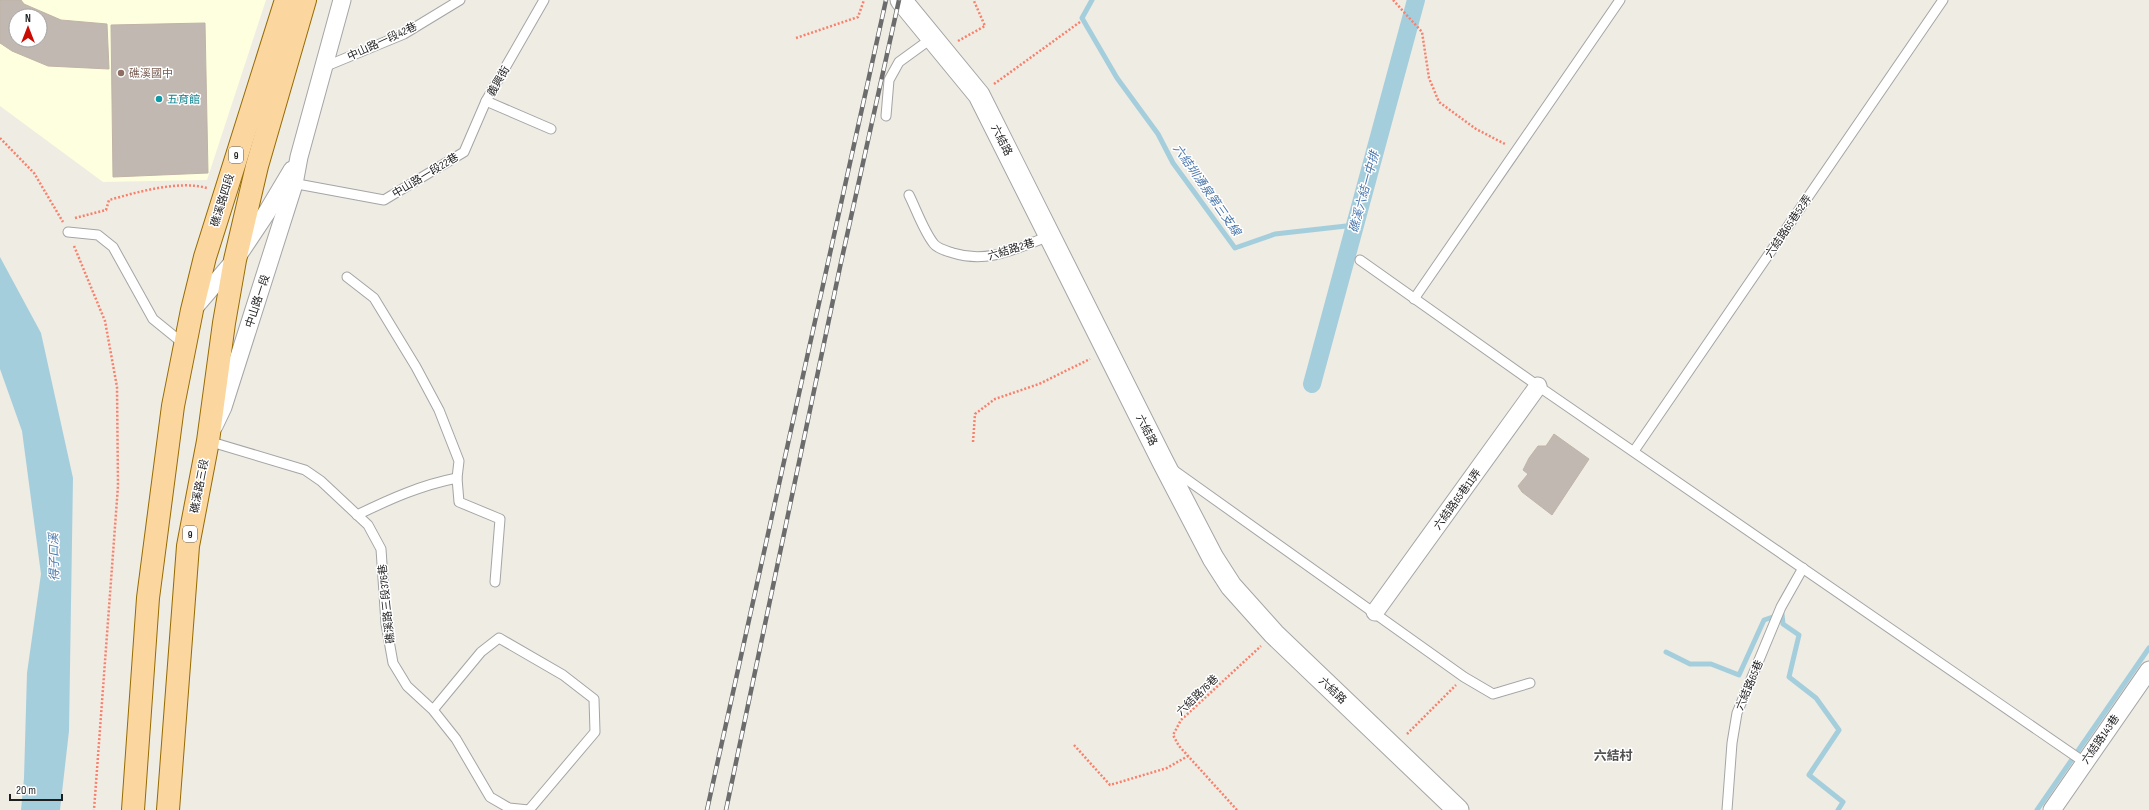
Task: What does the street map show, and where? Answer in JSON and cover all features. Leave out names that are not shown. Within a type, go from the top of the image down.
[{"type":"main road","name":"礁溪路四段","points":[[192,310],[205,257],[224,193],[286,0]]},
{"type":"main road","name":"9","points":[[235,260],[257,166],[305,0]]},
{"type":"main road","name":"礁溪路三段","points":[[168,810],[188,546],[208,441],[224,323],[235,260]]},
{"type":"main road","name":"9","points":[[133,810],[148,598],[172,406],[192,310]]},
{"type":"street","name":"中山路一段","points":[[208,441],[223,407],[290,182],[299,157],[342,0]]},
{"type":"street","name":"六結路","points":[[901,0],[979,95],[1163,462],[1213,558],[1231,586],[1274,634],[1458,810]]},
{"type":"street","name":"中山路一段","points":[[192,310],[235,260],[267,212],[290,182]]},
{"type":"street","name":"六結路65巷11弄","points":[[1375,612],[1538,386]]},
{"type":"street","name":"六結路143巷","points":[[2052,810],[2149,670]]},
{"type":"lane","name":"中山路一段42巷","points":[[323,67],[404,34],[460,0]]},
{"type":"lane","name":"義興街","points":[[544,0],[486,101],[551,129]]},
{"type":"lane","points":[[1414,299],[1620,0]]},
{"type":"lane","name":"六結路65巷52弄","points":[[1634,451],[1943,0]]},
{"type":"lane","points":[[886,116],[889,80],[899,62],[937,44]]},
{"type":"lane","name":"中山路一段22巷","points":[[290,182],[384,200],[464,152],[486,101]]},
{"type":"lane","name":"六結路2巷","points":[[909,195],[934,244],[944,250],[966,257],[979,258],[991,256],[1050,236]]},
{"type":"lane","points":[[68,232],[98,235],[113,247],[153,319],[185,345]]},
{"type":"lane","points":[[1360,260],[1538,386],[2084,762]]},
{"type":"lane","points":[[348,277],[374,298],[416,367],[439,410],[458,461],[457,478],[459,502],[500,519],[495,582]]},
{"type":"lane","name":"礁溪路三段376巷","points":[[208,441],[305,470],[322,481],[368,525],[381,549],[386,624],[392,663],[407,686],[433,710],[456,739],[490,797],[509,808],[529,810]]},
{"type":"lane","points":[[1163,462],[1464,677],[1493,694],[1530,683]]},
{"type":"lane","points":[[357,515],[396,496],[435,482],[457,478]]},
{"type":"lane","name":"六結路65巷","points":[[1726,810],[1732,743],[1737,713],[1781,607],[1803,568]]},
{"type":"lane","points":[[433,710],[481,652],[499,638],[563,676],[594,699],[595,732],[529,810]]},
{"type":"path","points":[[796,38],[858,17],[864,0]]},
{"type":"path","points":[[1393,0],[1422,32],[1429,78],[1439,102],[1476,129],[1517,150]]},
{"type":"path","points":[[937,44],[985,26],[974,1]]},
{"type":"path","points":[[979,95],[1080,22]]},
{"type":"path","points":[[0,138],[34,173],[68,232],[105,321],[117,387],[118,486],[94,810]]},
{"type":"path","points":[[62,222],[106,210],[109,200],[143,190],[196,185],[224,193]]},
{"type":"path","points":[[973,442],[975,414],[995,399],[1039,384],[1107,350]]},
{"type":"path","name":"六結路76巷","points":[[1237,810],[1179,746],[1173,735],[1181,720],[1274,634]]},
{"type":"path","points":[[1393,748],[1464,677]]},
{"type":"path","points":[[1074,745],[1110,785],[1167,768],[1188,756]]},
{"type":"shaded area","name":"礁溪國中","points":[[0,0],[266,0],[207,180],[103,182],[0,106]]},
{"type":"water","name":"得子口溪","points":[[0,257],[41,333],[73,478],[69,731],[60,810],[21,810],[24,778],[27,673],[41,574],[22,431],[0,369]]},
{"type":"building","points":[[0,0],[21,0],[24,4],[33,8],[8,8],[8,48],[48,48],[48,14],[61,20],[107,24],[109,69],[48,66],[12,51],[0,43]]},
{"type":"building","name":"五育館","points":[[205,23],[208,173],[113,177],[111,25]]},
{"type":"building","points":[[1554,434],[1589,459],[1552,515],[1522,492],[1518,486],[1528,474],[1523,470],[1529,458],[1538,446],[1546,446]]},
{"type":"waterway","name":"六結圳湧泉第三支線","points":[[1092,0],[1082,18],[1117,78],[1158,134],[1173,163],[1235,248],[1275,234],[1355,225]]},
{"type":"waterway","name":"礁溪六結一中排","points":[[1312,384],[1416,0]]},
{"type":"waterway","points":[[1666,652],[1690,664],[1711,664],[1739,675],[1764,620],[1782,614],[1783,624],[1799,635],[1789,677],[1816,698],[1839,730],[1809,775],[1843,802],[1838,810]]},
{"type":"waterway","points":[[2037,810],[2149,648]]},
{"type":"railway","points":[[707,810],[886,0]]},
{"type":"railway","points":[[726,810],[840,267],[899,0]]},
{"type":"place","name":"礁溪國中","points":[[121,73]]},
{"type":"place","name":"五育館","points":[[159,99]]},
{"type":"district","name":"六結村","points":[[1613,755]]}]
